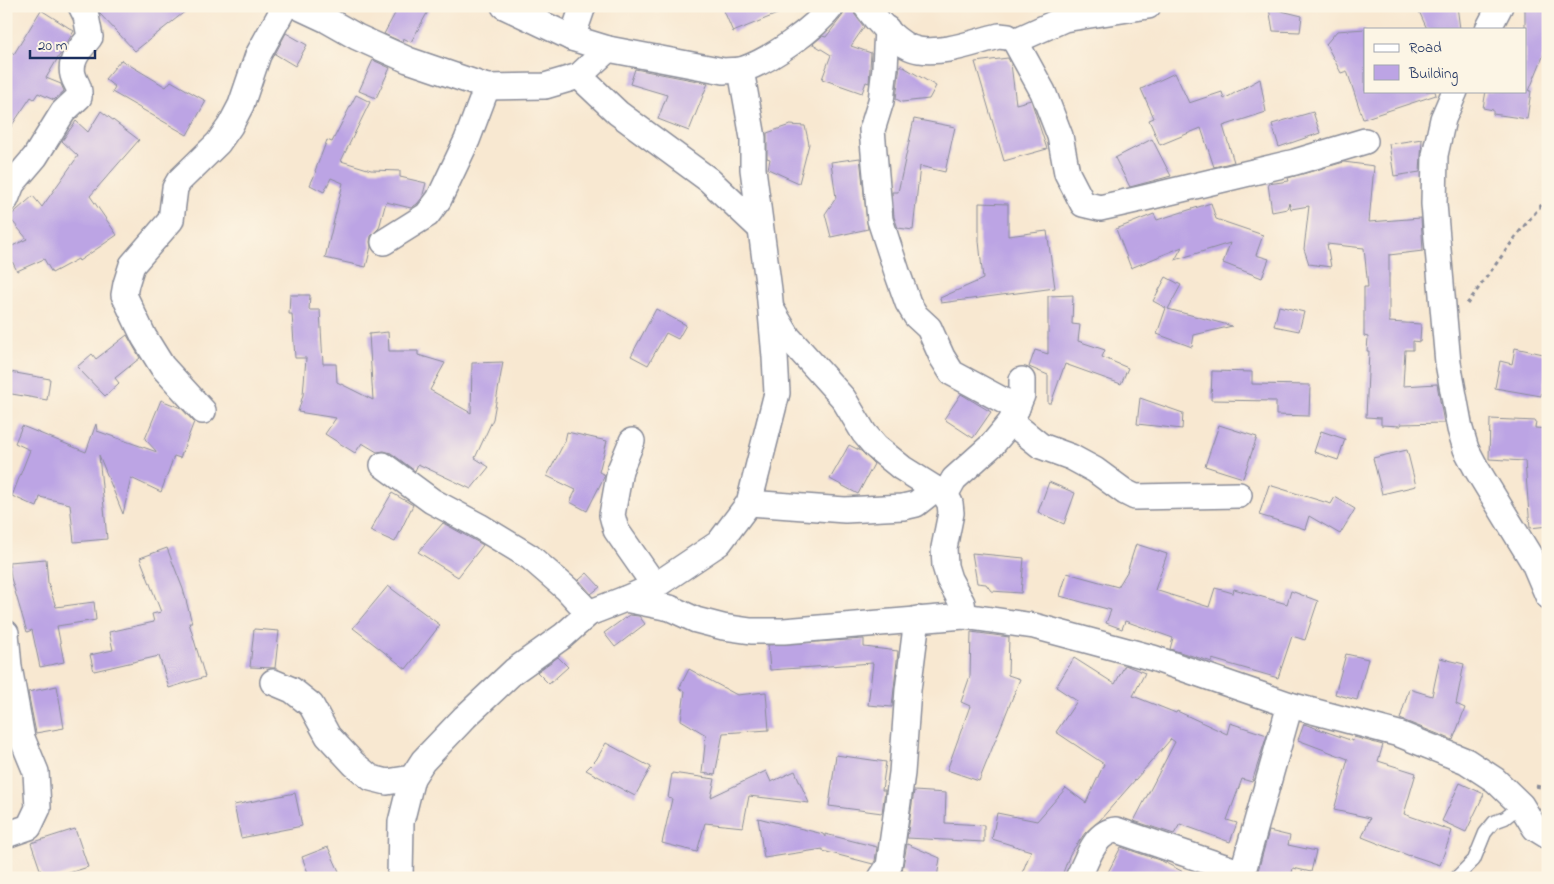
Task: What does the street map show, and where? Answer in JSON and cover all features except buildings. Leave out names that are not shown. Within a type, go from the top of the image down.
[{"type":"street","points":[[6,199],[12,184],[35,157],[63,112],[79,97],[80,87],[73,75],[74,57],[90,37],[82,6]]},
{"type":"street","points":[[203,411],[162,366],[144,336],[124,295],[126,284],[132,265],[171,220],[175,188],[179,181],[218,143],[230,126],[241,105],[258,55],[285,6]]},
{"type":"street","points":[[297,6],[357,37],[408,60],[487,87],[545,86],[579,76],[608,49]]},
{"type":"street","points":[[504,6],[572,38],[608,49],[724,71],[742,70],[764,60],[802,34],[832,6]]},
{"type":"street","points":[[572,38],[583,6]]},
{"type":"street","points":[[866,6],[875,18],[903,44],[918,50],[942,50],[999,36],[1008,37],[1015,41],[1043,92],[1060,136],[1067,173],[1083,204],[1100,208],[1295,162],[1365,141]]},
{"type":"street","points":[[1015,41],[1064,19],[1148,6]]},
{"type":"street","points":[[1489,28],[1500,6]]},
{"type":"street","points":[[887,29],[881,101],[872,130],[880,220],[908,303],[916,316],[929,328],[942,357],[952,373],[1014,415],[1041,446],[1079,461],[1135,497],[1239,495]]},
{"type":"street","points":[[400,878],[401,822],[412,778],[423,761],[465,717],[514,671],[564,636],[589,612],[655,586],[720,543],[749,503],[777,393],[771,309],[753,169],[753,138],[742,70]]},
{"type":"street","points":[[579,76],[618,113],[709,180],[760,228]]},
{"type":"street","points":[[384,242],[427,215],[439,198],[468,140],[487,87]]},
{"type":"street","points":[[1455,92],[1443,119],[1435,155],[1434,204],[1450,373],[1460,429],[1466,448],[1476,468],[1534,563],[1548,596]]},
{"type":"street","points":[[771,309],[788,336],[843,398],[864,433],[876,447],[902,468],[940,492],[950,503],[944,548],[945,566],[949,579],[962,603],[964,616]]},
{"type":"street","points":[[749,503],[845,510],[903,507],[916,504],[940,492],[992,445],[1014,415],[1022,395],[1022,380]]},
{"type":"street","points":[[632,441],[620,470],[612,515],[616,530],[655,586]]},
{"type":"street","points":[[383,465],[432,501],[479,526],[530,557],[567,589],[589,612]]},
{"type":"street","points":[[625,599],[648,602],[670,608],[696,620],[723,627],[750,631],[784,631],[964,616],[1034,626],[1153,658],[1290,705],[1399,734],[1466,761],[1495,780],[1521,805],[1535,828],[1548,836]]},
{"type":"street","points":[[881,878],[889,866],[902,773],[908,690],[917,619]]},
{"type":"street","points":[[6,633],[9,667],[22,738],[36,772],[38,808],[29,827],[6,835]]},
{"type":"street","points":[[273,682],[292,690],[311,705],[328,736],[354,764],[371,778],[387,782],[412,778]]},
{"type":"street","points":[[1078,878],[1095,843],[1104,834],[1116,830],[1241,876],[1290,705]]},
{"type":"lane","points":[[1456,878],[1474,860],[1484,832],[1494,822],[1505,818],[1521,805]]},
{"type":"path","points":[[1446,333],[1520,231],[1548,197]]}]
